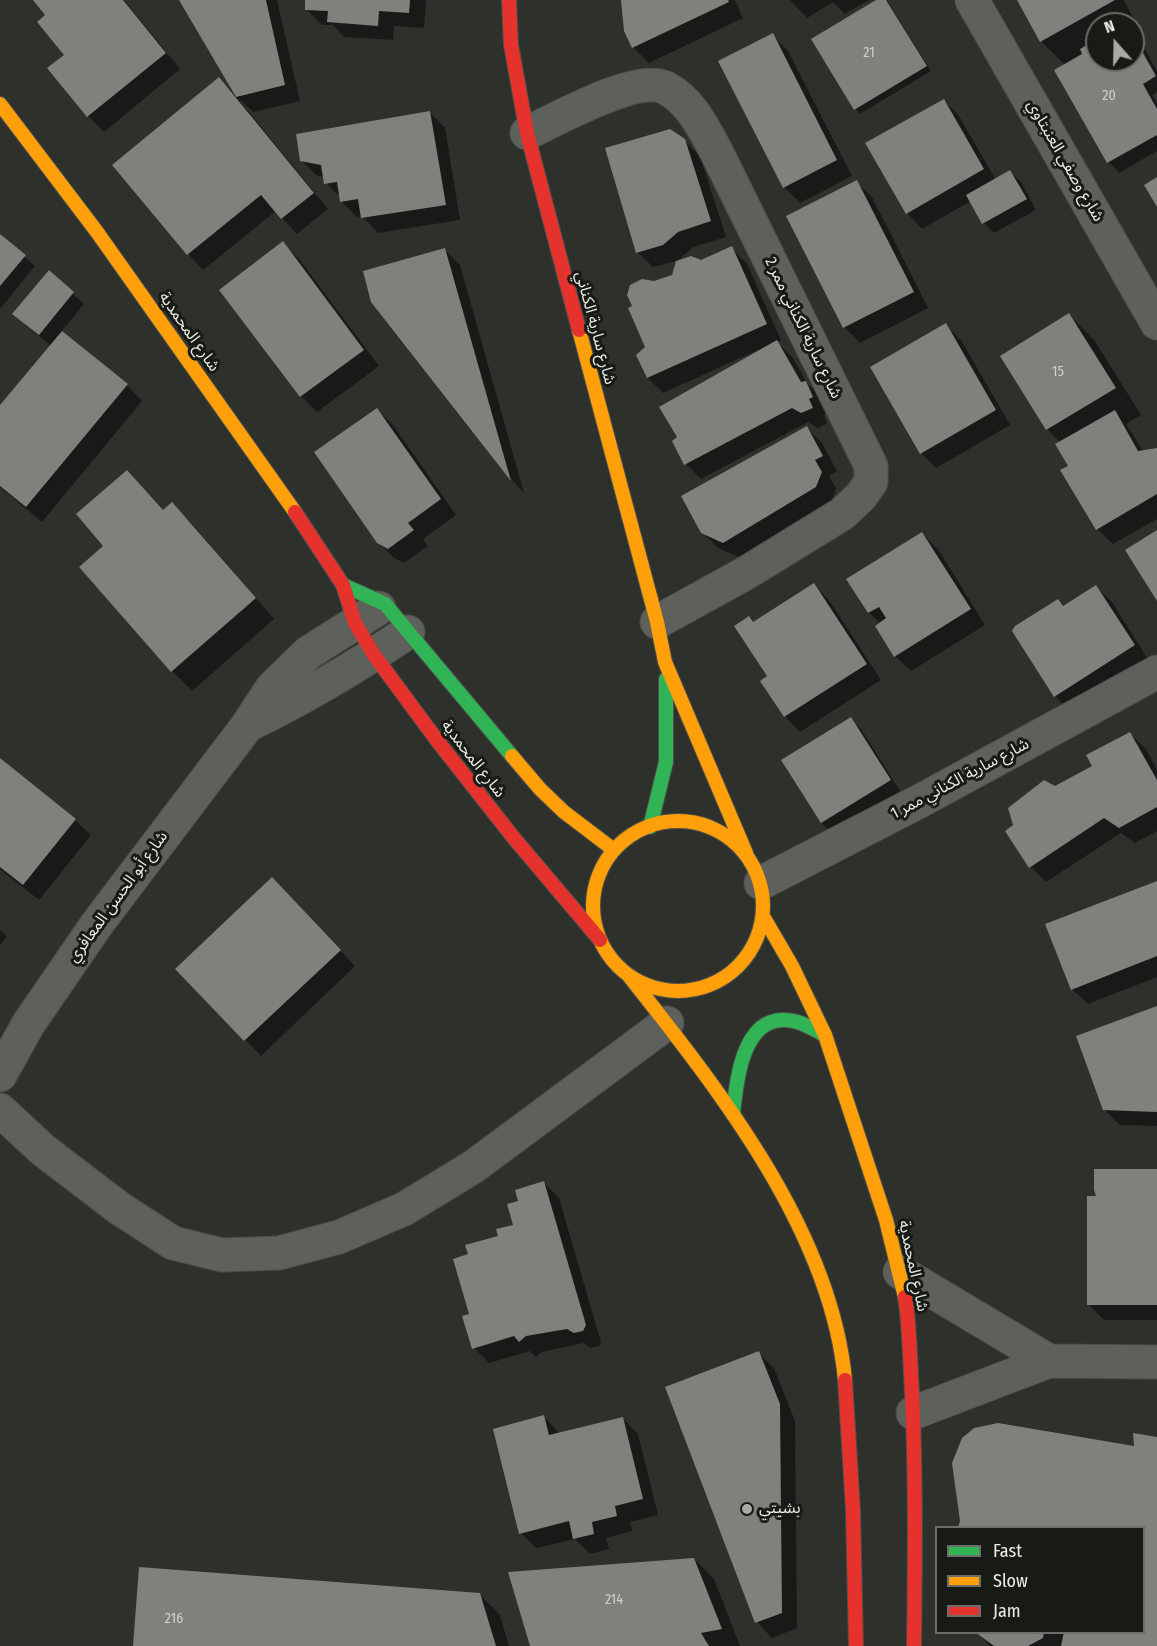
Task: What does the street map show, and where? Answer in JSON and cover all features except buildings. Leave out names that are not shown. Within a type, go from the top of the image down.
[{"type":"street","name":"شارع سارية الكناني","points":[[508,0],[511,45],[527,133],[657,622],[665,662],[666,762],[650,827]]},
{"type":"street","name":"شارع وصفي العنبتاوي","points":[[972,0],[1157,322]]},
{"type":"street","name":"شارع سارية الكناني ممر 2","points":[[527,133],[616,92],[639,85],[664,87],[680,98],[698,118],[717,153],[871,466],[871,482],[861,496],[842,514],[746,573],[657,622]]},
{"type":"street","name":"شارع المحمدية","points":[[0,104],[104,241],[248,444],[343,585],[355,623],[374,655],[438,743],[600,940]]},
{"type":"street","name":"شارع المحمدية","points":[[343,585],[385,604],[540,789],[564,812],[614,850]]},
{"type":"street","name":"شارع أبو الحسن المعافري","points":[[0,1075],[29,1023],[97,924],[247,726],[272,688],[308,653],[385,604]]},
{"type":"street","name":"شارع أبو الحسن المعافري","points":[[247,726],[291,704],[408,632]]},
{"type":"street","name":"شارع سارية الكناني","points":[[665,662],[746,853]]},
{"type":"street","name":"شارع سارية الكناني ممر 1","points":[[761,883],[930,796],[1157,672]]},
{"type":"street","points":[[629,976],[655,988],[684,991],[713,984],[738,968],[755,945],[764,918],[761,883],[746,853],[731,838],[712,828],[692,822],[670,822],[650,827],[630,836],[614,850],[603,867],[595,893],[594,921],[600,940],[612,960],[629,976],[667,1023],[733,1114],[801,1232],[823,1287],[839,1339],[852,1481],[856,1620],[850,1642]]},
{"type":"street","name":"شارع المحمدية","points":[[764,918],[792,966],[825,1035],[886,1220],[900,1272],[908,1316],[913,1413],[914,1646]]},
{"type":"street","points":[[733,1114],[736,1082],[742,1059],[750,1040],[762,1027],[779,1020],[795,1022],[825,1035]]},
{"type":"street","points":[[0,1110],[43,1150],[119,1208],[173,1243],[222,1255],[279,1253],[339,1237],[404,1209],[472,1167],[620,1060],[667,1023]]},
{"type":"street","points":[[900,1272],[1049,1361]]},
{"type":"street","points":[[913,1413],[1049,1361],[1157,1362]]},
{"type":"street","points":[[915,1620],[926,1637]]},
{"type":"traffic: fast","points":[[343,585],[385,604],[512,756]]},
{"type":"traffic: fast","points":[[650,827],[666,762],[666,679]]},
{"type":"traffic: fast","points":[[733,1114],[739,1070],[750,1041],[759,1029],[771,1022],[790,1020],[825,1035]]},
{"type":"traffic: slow","points":[[0,104],[97,232],[295,512]]},
{"type":"traffic: slow","points":[[579,330],[657,622],[665,662],[746,853]]},
{"type":"traffic: slow","points":[[512,756],[540,789],[564,812],[614,850]]},
{"type":"traffic: slow","points":[[678,821],[710,828],[738,846],[756,874],[763,906],[756,938],[738,966],[710,984],[678,991],[646,984],[618,966],[600,938],[593,906],[600,874],[618,846],[646,828],[678,821]]},
{"type":"traffic: slow","points":[[764,918],[792,966],[825,1035],[886,1220],[905,1297]]},
{"type":"traffic: slow","points":[[629,976],[699,1066],[733,1115],[766,1165],[794,1217],[818,1270],[835,1325],[845,1380]]},
{"type":"traffic: jam","points":[[509,0],[511,45],[527,133],[579,330]]},
{"type":"traffic: jam","points":[[295,512],[343,585],[355,623],[374,655],[513,837],[600,940]]},
{"type":"traffic: jam","points":[[905,1297],[910,1345],[914,1457],[914,1646]]},
{"type":"traffic: jam","points":[[845,1380],[853,1510],[856,1646]]},
{"type":"place","name":"بشيتي","points":[[747,1509]]}]
